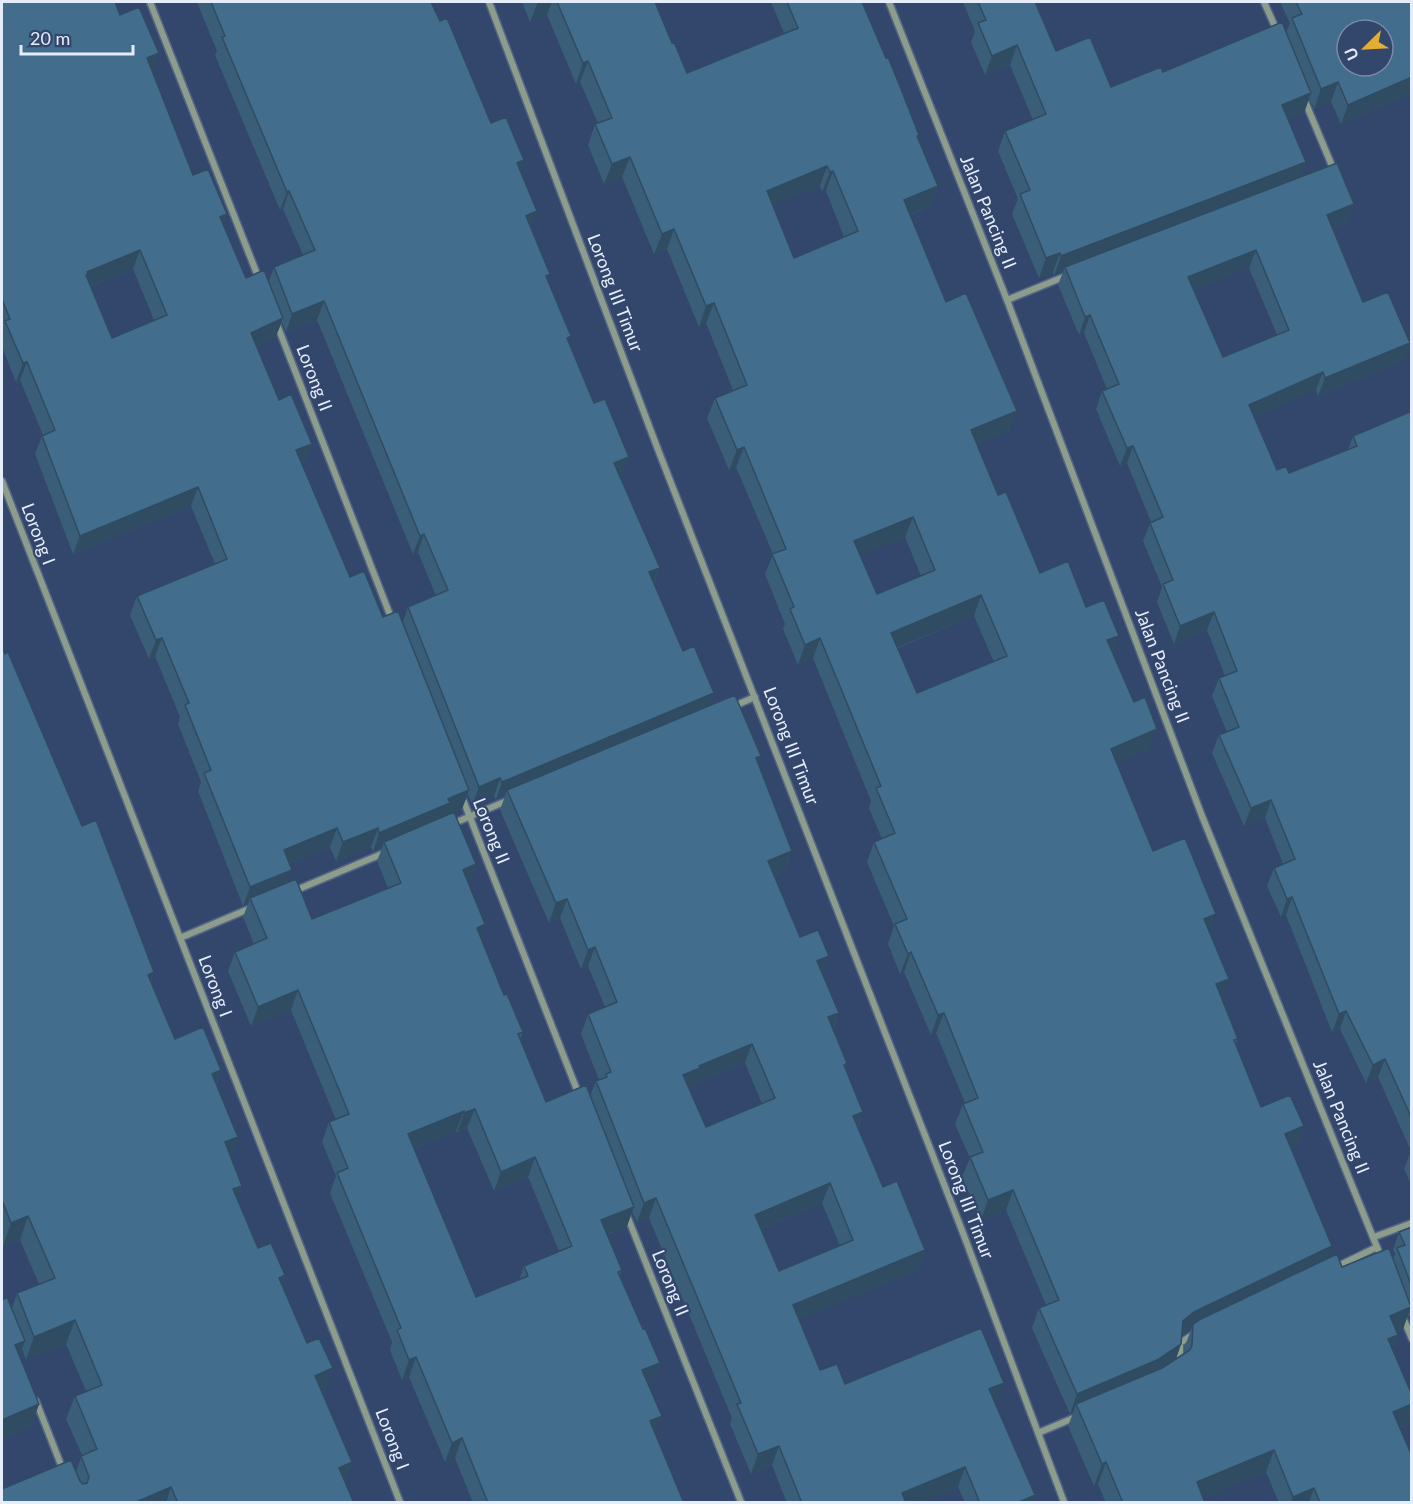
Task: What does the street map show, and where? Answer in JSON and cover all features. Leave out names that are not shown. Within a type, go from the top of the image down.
[{"type":"street","points":[[150,2],[264,292]]},
{"type":"street","name":"Lorong III Timur","points":[[489,2],[649,425],[1064,1503]]},
{"type":"street","name":"Jalan Pancing II","points":[[889,2],[1006,300],[1202,816],[1385,1267]]},
{"type":"street","points":[[1264,2],[1278,34]]},
{"type":"street","points":[[1300,88],[1335,174],[1324,178]]},
{"type":"street","points":[[1006,300],[1071,274]]},
{"type":"street","name":"Lorong II","points":[[272,314],[395,627]]},
{"type":"street","name":"Lorong I","points":[[2,481],[400,1503]]},
{"type":"street","points":[[722,710],[755,697]]},
{"type":"street","name":"Lorong II","points":[[461,795],[583,1104]]},
{"type":"street","points":[[448,826],[513,798]]},
{"type":"street","points":[[287,893],[394,848]]},
{"type":"street","points":[[180,938],[255,907]]},
{"type":"street","name":"Lorong II","points":[[622,1204],[741,1503]]},
{"type":"street","points":[[1374,1238],[1412,1223]]},
{"type":"street","points":[[1325,1272],[1377,1247]]},
{"type":"street","points":[[1400,1308],[1412,1339]]},
{"type":"street","points":[[1179,1367],[1180,1343],[1200,1331]]},
{"type":"street","points":[[32,1392],[67,1480]]},
{"type":"street","points":[[1038,1433],[1079,1415]]},
{"type":"building","points":[[2,2],[115,2],[120,15],[139,7],[159,53],[147,58],[193,175],[208,169],[227,214],[220,217],[246,278],[264,270],[283,318],[251,333],[279,400],[291,394],[312,444],[296,450],[350,577],[364,571],[383,617],[398,611],[469,790],[448,799],[450,803],[379,833],[378,828],[343,842],[337,828],[284,850],[292,870],[250,887],[204,773],[211,770],[185,705],[189,703],[162,638],[156,640],[137,596],[227,559],[198,487],[80,536],[42,436],[55,430],[27,362],[23,363],[5,321],[10,319],[2,299]],"holes":[[[140,250],[167,315],[112,338],[86,275],[87,272]]]},
{"type":"building","points":[[211,2],[431,2],[440,21],[447,18],[491,123],[506,117],[524,160],[517,163],[537,211],[526,216],[550,274],[546,276],[571,336],[567,338],[594,403],[605,399],[629,457],[614,463],[660,568],[649,572],[683,651],[694,646],[714,693],[502,782],[500,778],[479,787],[408,607],[448,590],[424,534],[420,536],[324,301],[292,314],[274,267],[315,250],[289,191],[287,192],[222,37],[225,36]]},
{"type":"building","points":[[557,2],[655,2],[687,73],[798,28],[787,2],[862,2],[886,58],[888,57],[938,186],[904,200],[946,302],[966,293],[1017,411],[971,430],[998,495],[1006,492],[1040,573],[1068,561],[1086,607],[1104,600],[1119,636],[1107,640],[1134,702],[1145,697],[1157,729],[1111,749],[1153,851],[1185,838],[1216,914],[1204,919],[1229,979],[1216,984],[1238,1039],[1234,1040],[1261,1107],[1290,1095],[1304,1126],[1285,1134],[1332,1246],[1194,1312],[1183,1321],[1181,1344],[1157,1360],[1077,1394],[1039,1308],[1059,1300],[1013,1190],[988,1200],[970,1157],[983,1152],[963,1104],[978,1098],[944,1013],[938,1015],[911,952],[908,954],[895,924],[907,919],[874,842],[895,833],[876,788],[881,786],[820,638],[805,645],[790,609],[794,607],[772,554],[786,549],[744,447],[737,450],[715,398],[747,385],[714,303],[706,306],[674,229],[662,234],[630,157],[612,164],[595,124],[612,118],[588,61],[583,63]],"holes":[[[827,166],[830,172],[833,171],[858,231],[794,258],[767,191]],[[913,517],[935,570],[877,594],[854,541]],[[981,595],[1007,656],[917,693],[891,633]]]},
{"type":"building","points":[[978,2],[1035,2],[1056,51],[1090,37],[1111,87],[1161,67],[1163,72],[1282,22],[1311,93],[1282,105],[1306,162],[1061,256],[1060,253],[1046,258],[1020,194],[1030,190],[1005,131],[1046,114],[1017,45],[992,56],[978,23],[986,20]]},
{"type":"building","points":[[1296,2],[1412,2],[1412,77],[1348,105],[1338,82],[1321,89],[1292,18],[1302,14]]},
{"type":"building","points":[[1337,163],[1354,204],[1327,215],[1363,302],[1388,292],[1410,343],[1325,378],[1323,372],[1249,405],[1277,470],[1286,466],[1289,473],[1357,446],[1353,436],[1412,411],[1412,1119],[1385,1059],[1373,1065],[1346,1011],[1339,1014],[1292,897],[1287,899],[1274,868],[1295,859],[1271,800],[1251,808],[1219,735],[1239,727],[1219,678],[1237,671],[1214,612],[1180,626],[1163,584],[1173,580],[1150,523],[1163,517],[1133,446],[1127,448],[1102,391],[1119,384],[1090,315],[1085,317],[1065,267]],"holes":[[[1256,250],[1289,330],[1223,357],[1188,277]]]},
{"type":"building","points":[[2,646],[5,654],[8,652],[82,826],[96,820],[154,972],[148,975],[175,1039],[203,1027],[221,1070],[212,1074],[238,1137],[225,1142],[242,1186],[233,1189],[258,1248],[271,1243],[285,1275],[279,1278],[307,1343],[319,1338],[333,1368],[315,1376],[352,1462],[339,1468],[354,1503],[178,1503],[171,1487],[134,1503],[2,1503],[2,1489],[71,1460],[80,1481],[83,1484],[87,1483],[89,1477],[81,1456],[97,1449],[75,1396],[102,1385],[75,1320],[34,1337],[17,1293],[55,1278],[28,1216],[11,1223],[2,1200]]},
{"type":"building","points":[[735,695],[761,756],[756,758],[792,851],[768,861],[800,937],[818,930],[829,956],[817,961],[839,1013],[828,1017],[847,1063],[844,1065],[863,1112],[853,1116],[883,1187],[897,1181],[925,1250],[793,1305],[820,1370],[837,1364],[845,1384],[981,1328],[1004,1383],[989,1389],[1035,1495],[1017,1503],[980,1503],[965,1467],[902,1493],[906,1503],[802,1503],[779,1446],[758,1454],[737,1404],[741,1403],[656,1198],[644,1203],[596,1081],[607,1077],[606,1074],[611,1072],[588,1014],[617,1002],[595,947],[588,950],[567,899],[556,903],[507,790]],"holes":[[[752,1044],[775,1098],[706,1127],[683,1075]],[[830,1183],[853,1240],[779,1271],[755,1215]]]},
{"type":"building","points":[[454,812],[476,864],[463,870],[485,924],[477,928],[504,995],[507,994],[523,1032],[518,1034],[546,1102],[586,1085],[634,1207],[601,1220],[622,1270],[618,1272],[660,1363],[642,1370],[662,1416],[650,1421],[684,1503],[488,1503],[462,1438],[452,1443],[416,1357],[409,1360],[397,1330],[401,1328],[337,1173],[348,1168],[329,1122],[349,1114],[298,990],[258,1007],[235,952],[267,938],[250,898],[296,879],[312,919],[401,883],[384,842]],"holes":[[[475,1109],[501,1172],[535,1157],[572,1246],[524,1266],[528,1276],[476,1297],[408,1134],[464,1111],[464,1113]]]},
{"type":"building","points":[[1412,1227],[1412,1287],[1397,1248],[1405,1245],[1399,1232]]},
{"type":"building","points":[[1389,1248],[1411,1307],[1390,1316],[1398,1335],[1388,1339],[1412,1395],[1412,1404],[1393,1412],[1412,1456],[1412,1503],[1320,1503],[1314,1488],[1293,1497],[1274,1450],[1197,1482],[1205,1503],[1123,1503],[1106,1462],[1102,1464],[1076,1404],[1162,1368],[1190,1350],[1193,1324],[1201,1319],[1337,1254],[1342,1267]]},
{"type":"building","points":[[7,1297],[25,1341],[15,1345],[39,1404],[2,1420],[2,1300]]}]
